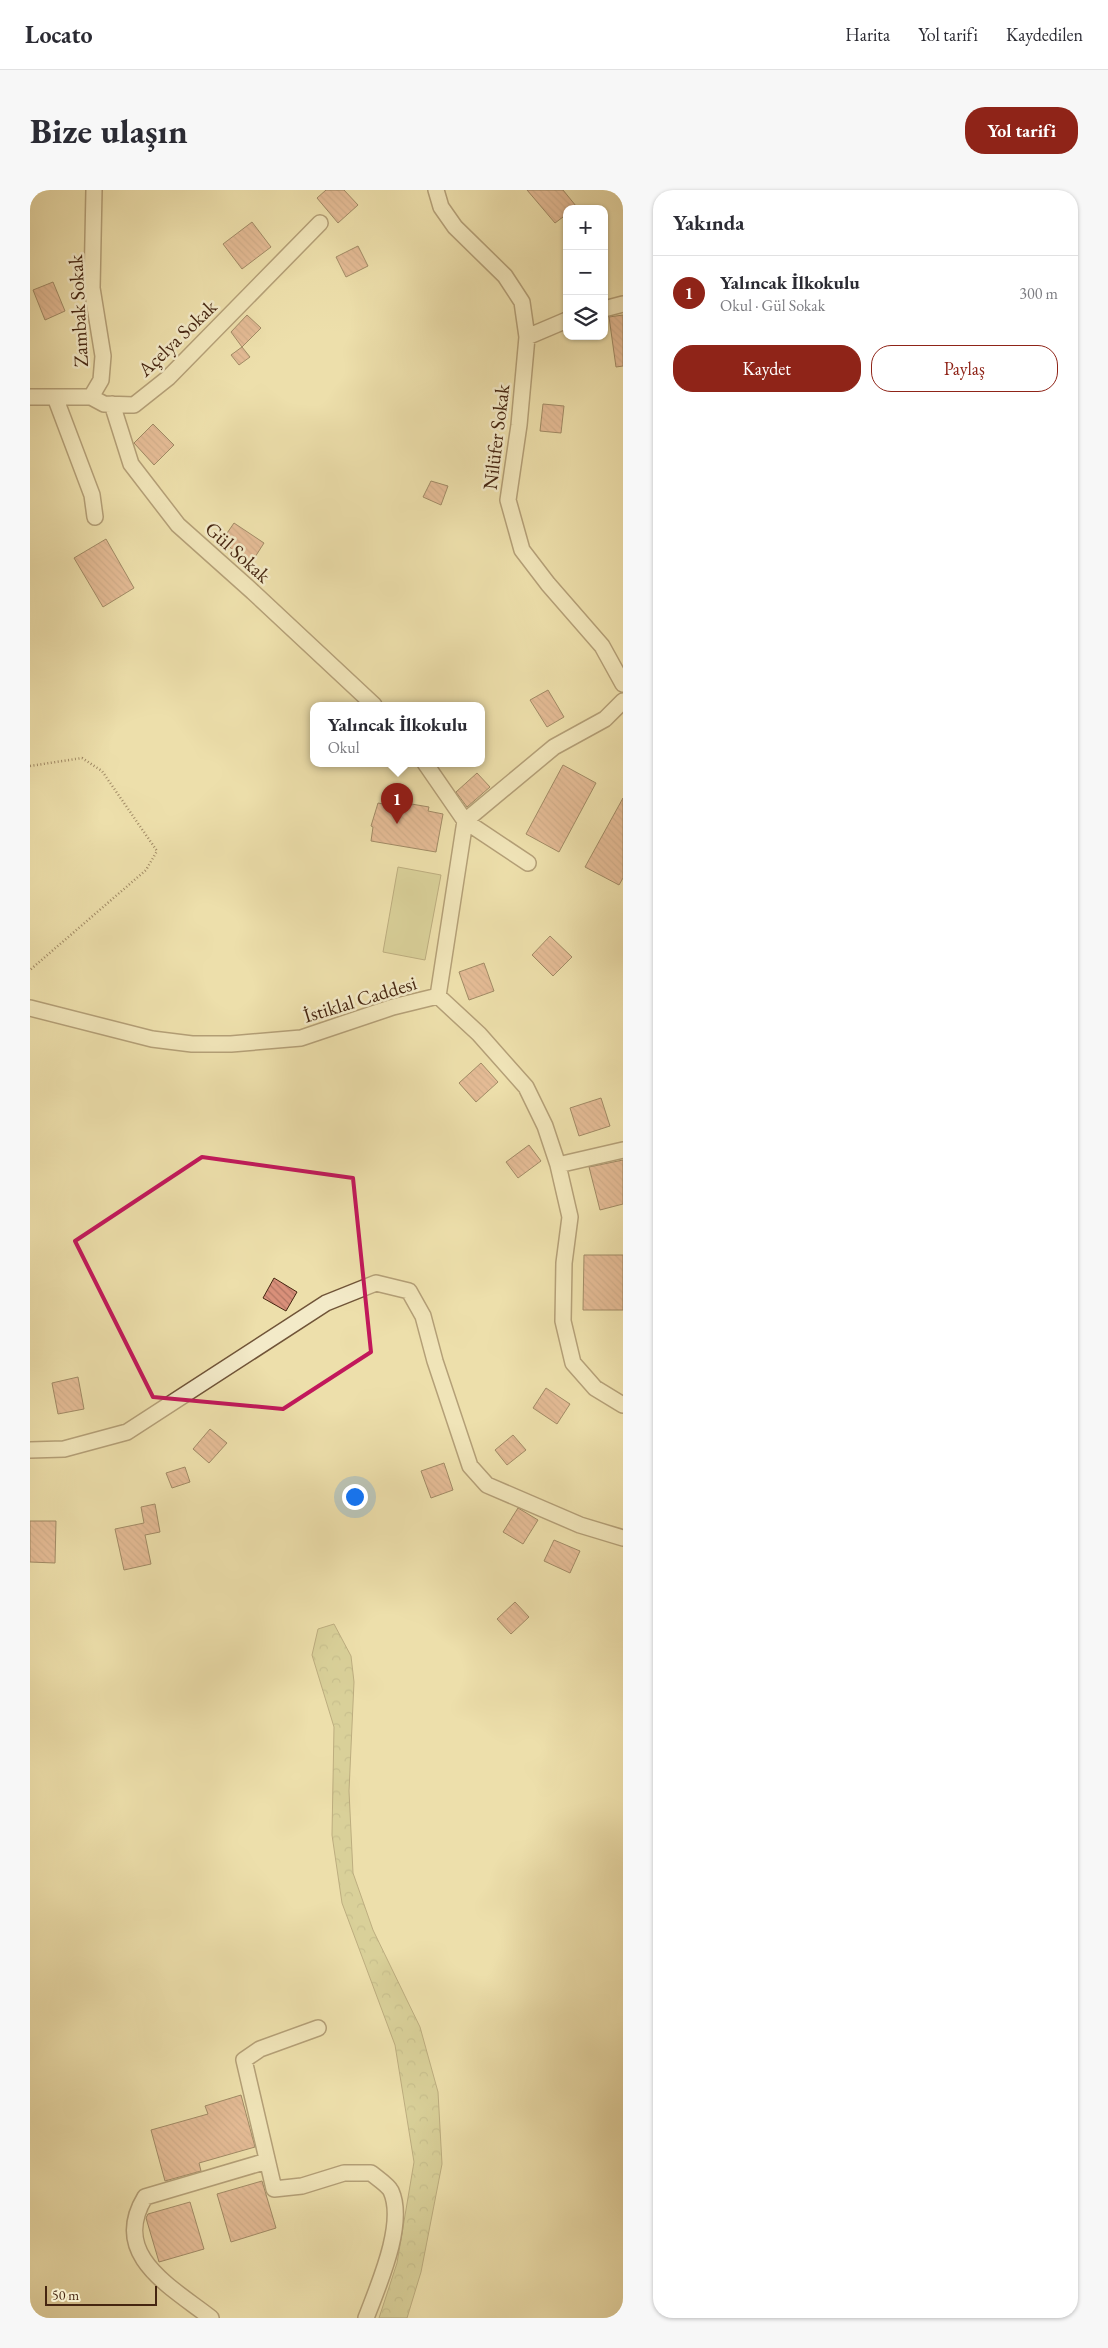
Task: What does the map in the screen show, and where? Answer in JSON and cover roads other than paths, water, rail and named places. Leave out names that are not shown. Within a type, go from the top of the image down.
[{"type":"street","name":"Zambak Sokak","points":[[91,397],[101,380],[103,356],[92,288],[94,190]]},
{"type":"street","name":"Nilüfer Sokak","points":[[436,190],[441,207],[455,227],[505,276],[522,302],[527,337],[519,425],[508,500],[522,550],[548,584],[602,646],[623,684]]},
{"type":"street","name":"Açelya Sokak","points":[[30,397],[91,397],[104,404],[134,405],[168,378],[320,223]]},
{"type":"street","points":[[608,308],[623,304]]},
{"type":"street","points":[[527,337],[563,322]]},
{"type":"street","points":[[55,397],[92,495],[95,516]]},
{"type":"street","name":"Gül Sokak","points":[[112,404],[131,464],[178,525],[254,592],[371,702]]},
{"type":"street","points":[[438,996],[465,821],[554,747],[605,719],[623,701]]},
{"type":"street","points":[[428,767],[465,821],[528,863]]},
{"type":"street","name":"İstiklal Caddesi","points":[[30,1008],[152,1039],[192,1044],[231,1044],[302,1038],[393,1007],[438,996],[479,1034],[526,1087],[545,1126],[558,1165],[570,1217],[564,1263],[563,1321],[573,1363],[595,1388],[623,1405]]},
{"type":"street","points":[[558,1165],[623,1150]]},
{"type":"street","points":[[30,1450],[64,1449],[127,1432],[326,1303],[376,1283],[409,1291],[423,1316],[470,1466],[487,1485],[580,1525],[623,1538]]},
{"type":"street","points":[[318,2028],[260,2050],[244,2060],[274,2189],[302,2186],[344,2173],[372,2173],[391,2190],[394,2208],[394,2238],[366,2318]]},
{"type":"street","points":[[211,2318],[148,2268],[133,2240],[136,2211],[145,2197],[267,2161]]},
{"type":"place","name":"Yalıncak İlkokulu","points":[[397,824]]}]
